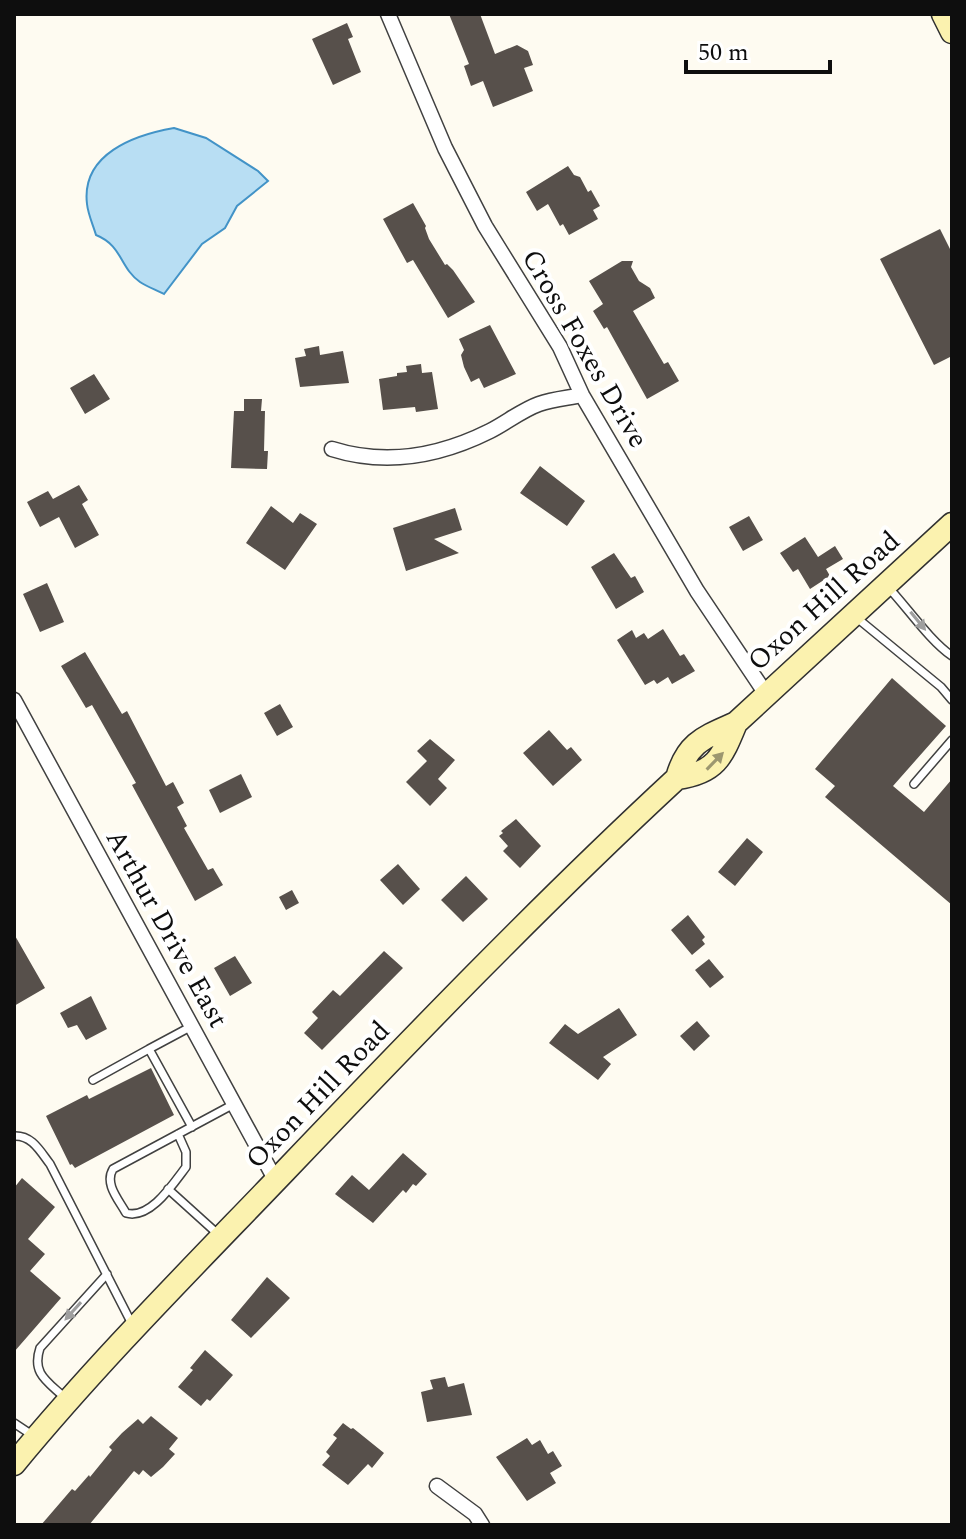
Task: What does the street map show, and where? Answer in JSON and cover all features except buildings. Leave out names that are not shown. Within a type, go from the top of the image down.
[{"type":"main road","points":[[943,14],[952,32]]},
{"type":"main road","name":"Oxon Hill Road","points":[[14,1464],[220,1236],[467,981],[677,778],[682,758],[703,737],[736,723],[952,524]]},
{"type":"street","name":"Cross Foxes Drive","points":[[388,14],[417,85],[471,199],[560,347],[582,395],[697,591],[766,694]]},
{"type":"street","points":[[332,449],[377,459],[433,452],[460,445],[543,403],[582,395]]},
{"type":"street","name":"Arthur Drive East","points":[[14,700],[276,1181]]},
{"type":"street","points":[[437,1486],[475,1514],[482,1525]]},
{"type":"lane","points":[[886,584],[920,621],[931,638],[952,656]]},
{"type":"lane","points":[[852,614],[941,687],[952,700]]},
{"type":"lane","points":[[914,784],[951,744]]},
{"type":"lane","points":[[93,1080],[192,1026]]},
{"type":"lane","points":[[149,1049],[192,1127]]},
{"type":"lane","points":[[178,1134],[186,1152],[186,1167],[144,1212],[134,1216],[126,1213],[109,1183],[113,1169],[178,1134],[192,1127],[234,1104]]},
{"type":"lane","points":[[14,1136],[23,1135],[35,1144],[50,1164],[134,1328]]},
{"type":"lane","points":[[168,1189],[220,1236]]},
{"type":"lane","points":[[68,1401],[37,1369],[36,1361],[40,1348],[107,1274]]},
{"type":"lane","points":[[14,1423],[36,1438]]},
{"type":"water","points":[[174,128],[206,138],[258,171],[268,181],[237,206],[225,228],[202,244],[164,294],[133,276],[111,245],[96,235],[88,208],[87,187],[92,172],[113,150],[143,136]]}]
